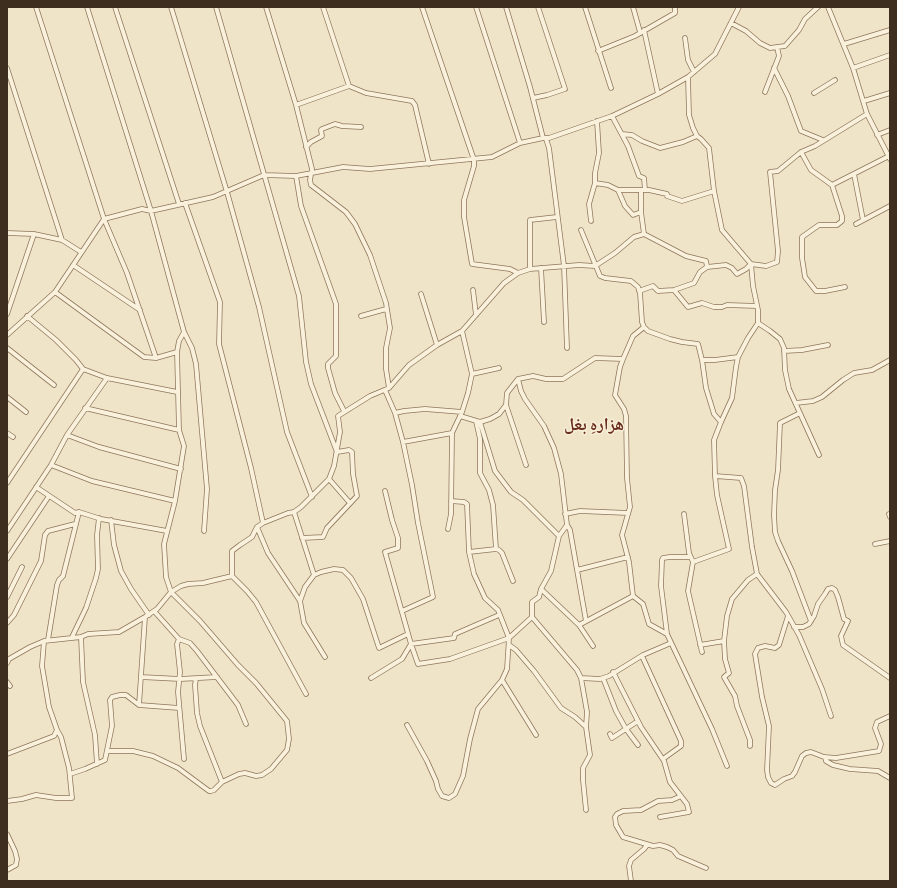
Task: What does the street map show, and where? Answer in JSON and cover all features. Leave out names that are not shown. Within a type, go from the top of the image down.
[{"type":"street","points":[[36,7],[104,219],[127,274],[156,358]]},
{"type":"street","points":[[87,7],[151,211],[184,332],[192,348],[196,364],[207,489],[204,531]]},
{"type":"street","points":[[115,7],[179,204]]},
{"type":"street","points":[[171,7],[227,192],[259,307],[287,432],[312,497]]},
{"type":"street","points":[[216,7],[299,296],[306,362],[311,384],[337,452]]},
{"type":"street","points":[[266,7],[296,105],[312,169],[310,180],[311,185],[346,212],[355,224],[370,255],[386,303],[390,328],[386,348],[387,389],[403,442],[433,597],[402,611]]},
{"type":"street","points":[[323,7],[349,86]]},
{"type":"street","points":[[422,7],[474,160],[474,166],[464,200],[464,217],[472,264],[510,268],[518,272]]},
{"type":"street","points":[[476,7],[520,143]]},
{"type":"street","points":[[506,7],[544,138],[549,148],[564,266],[567,348]]},
{"type":"street","points":[[533,98],[565,89],[538,7]]},
{"type":"street","points":[[585,7],[611,88]]},
{"type":"street","points":[[633,7],[642,31],[658,94]]},
{"type":"street","points":[[598,51],[624,41],[675,13],[675,7]]},
{"type":"street","points":[[7,335],[55,292],[104,219],[142,209],[151,211],[213,197],[264,175],[296,176],[343,167],[370,169],[474,160],[492,157],[520,143],[544,138],[612,116],[658,94],[688,77],[715,54],[739,7]]},
{"type":"street","points":[[731,23],[770,48],[785,46],[799,30],[805,20],[818,7]]},
{"type":"street","points":[[828,7],[853,68],[867,114],[889,157],[832,184]]},
{"type":"street","points":[[844,44],[890,30]]},
{"type":"street","points":[[685,38],[688,60],[694,72]]},
{"type":"street","points":[[764,92],[779,56],[777,47]]},
{"type":"street","points":[[853,68],[890,55]]},
{"type":"street","points":[[7,68],[62,240]]},
{"type":"street","points":[[774,68],[788,96],[801,132],[823,140]]},
{"type":"street","points":[[688,77],[689,115],[697,136],[709,148],[714,191],[722,230],[751,264],[758,323],[738,357],[732,398],[714,440],[717,495],[729,549],[693,562]]},
{"type":"street","points":[[814,93],[835,80]]},
{"type":"street","points":[[296,105],[349,86],[366,93],[412,101],[429,164]]},
{"type":"street","points":[[864,101],[890,93]]},
{"type":"street","points":[[751,264],[766,266],[777,262],[778,251],[770,172],[778,171],[801,152],[867,114]]},
{"type":"street","points":[[612,116],[622,134],[639,176],[644,178],[641,212],[644,234]]},
{"type":"street","points":[[591,221],[589,204],[595,183],[595,173],[599,152],[597,121]]},
{"type":"street","points":[[306,147],[311,142],[322,136],[322,128],[335,124],[361,127]]},
{"type":"street","points":[[877,135],[890,130]]},
{"type":"street","points":[[622,134],[632,135],[642,141],[660,148],[683,142],[697,136]]},
{"type":"street","points":[[801,152],[812,170],[832,184],[842,216],[842,221],[837,226],[819,225],[802,237],[802,258],[805,277],[816,291],[825,291],[845,287]]},
{"type":"street","points":[[854,174],[863,220]]},
{"type":"street","points":[[296,176],[301,206],[336,304],[336,356],[328,364],[328,368],[335,393],[344,411]]},
{"type":"street","points":[[595,183],[608,185],[618,190],[643,190],[666,194],[667,196],[682,201],[714,191]]},
{"type":"street","points":[[618,190],[625,206],[633,215],[641,212]]},
{"type":"street","points":[[186,202],[220,302],[220,344],[263,523]]},
{"type":"street","points":[[856,224],[890,206]]},
{"type":"street","points":[[530,268],[530,220],[558,217]]},
{"type":"street","points":[[581,230],[600,276],[631,281],[638,287],[642,322],[648,331],[670,339],[698,344],[706,388],[714,414],[721,422]]},
{"type":"street","points":[[8,231],[34,234],[62,240],[81,252]]},
{"type":"street","points":[[7,314],[34,234]]},
{"type":"street","points":[[306,694],[256,602],[232,576],[232,551],[252,537],[257,527],[263,523],[294,512],[312,497],[329,479],[334,466],[340,432],[338,416],[370,396],[387,389],[409,365],[462,331],[504,283],[518,272],[530,268],[579,265],[595,266],[615,253],[634,237],[644,234],[686,256],[706,260],[707,267]]},
{"type":"street","points":[[73,264],[140,311]]},
{"type":"street","points":[[639,291],[653,286],[658,291],[674,290],[694,283],[700,272],[707,267],[726,265],[732,268],[737,274],[751,264]]},
{"type":"street","points":[[541,268],[544,322]]},
{"type":"street","points":[[473,290],[476,315]]},
{"type":"street","points":[[674,290],[688,307],[702,303],[714,307],[722,307],[727,305],[757,306]]},
{"type":"street","points":[[55,292],[144,357],[156,358],[177,352]]},
{"type":"street","points":[[421,294],[437,346]]},
{"type":"street","points":[[361,316],[386,309]]},
{"type":"street","points":[[27,316],[56,340],[76,360],[83,370],[107,378],[178,392]]},
{"type":"street","points":[[758,323],[780,339],[784,351],[785,370],[789,389],[819,456]]},
{"type":"street","points":[[644,327],[633,336],[623,359],[620,367],[615,396],[624,409],[626,416],[627,478],[630,507],[622,535],[628,557],[633,596],[643,604],[649,624],[667,634]]},
{"type":"street","points":[[448,529],[452,501],[452,433],[461,414],[472,374],[462,331]]},
{"type":"street","points":[[108,751],[133,751],[154,756],[178,768],[209,791],[214,790],[222,782],[239,774],[245,773],[259,776],[272,769],[287,750],[287,721],[256,682],[238,665],[200,621],[171,592],[166,577],[164,544],[175,501],[184,446],[179,430],[177,352],[178,341],[184,332]]},
{"type":"street","points":[[784,351],[802,350],[828,345]]},
{"type":"street","points":[[7,348],[54,385]]},
{"type":"street","points":[[702,360],[738,357]]},
{"type":"street","points":[[526,465],[506,405],[507,393],[518,379],[533,376],[546,379],[562,379],[596,358],[623,359]]},
{"type":"street","points":[[796,403],[813,401],[822,397],[842,380],[854,373],[872,370],[890,360]]},
{"type":"street","points":[[472,374],[499,368]]},
{"type":"street","points":[[7,483],[83,370]]},
{"type":"street","points":[[7,531],[51,465],[67,435],[107,378]]},
{"type":"street","points":[[518,379],[525,400],[544,426],[554,448],[561,474],[567,525],[570,530],[586,621]]},
{"type":"street","points":[[7,396],[26,412]]},
{"type":"street","points":[[395,413],[426,409],[461,414],[478,422],[490,419],[499,414],[506,405]]},
{"type":"street","points":[[85,408],[179,430]]},
{"type":"street","points":[[800,413],[780,423],[774,515],[775,532],[778,541],[792,571],[811,621]]},
{"type":"street","points":[[478,422],[495,471],[511,492],[523,500],[559,536]]},
{"type":"street","points":[[478,422],[480,439],[480,473],[489,490],[493,505],[496,548],[502,553],[513,581]]},
{"type":"street","points":[[7,433],[13,437]]},
{"type":"street","points":[[403,442],[452,433]]},
{"type":"street","points":[[67,435],[99,447],[181,469]]},
{"type":"street","points":[[302,538],[323,537],[327,528],[358,496],[353,474],[352,452],[349,450],[337,452]]},
{"type":"street","points":[[51,465],[92,481],[175,501]]},
{"type":"street","points":[[715,476],[741,478],[744,486],[757,574],[788,616],[794,627],[822,689],[831,716]]},
{"type":"street","points":[[329,479],[350,503]]},
{"type":"street","points":[[36,487],[75,513],[78,512],[99,518],[167,531]]},
{"type":"street","points":[[385,491],[398,538],[398,548],[385,552],[418,664],[450,660],[509,638],[532,617]]},
{"type":"street","points":[[7,559],[49,496]]},
{"type":"street","points":[[407,725],[427,761],[438,789],[442,796],[448,798],[455,794],[463,776],[470,739],[478,709],[502,680],[507,669],[509,638],[498,610],[485,598],[474,574],[469,552],[467,504],[464,502],[452,501]]},
{"type":"street","points":[[566,514],[580,511],[628,513]]},
{"type":"street","points":[[7,801],[36,795],[56,798],[72,798],[70,774],[61,737],[49,707],[42,666],[58,580],[63,576],[78,512]]},
{"type":"street","points":[[294,512],[314,575]]},
{"type":"street","points":[[684,514],[690,557],[693,562],[688,591],[702,652]]},
{"type":"street","points":[[72,637],[86,608],[96,578],[98,569],[97,535],[99,518]]},
{"type":"street","points":[[112,520],[114,545],[121,571],[147,616],[139,705]]},
{"type":"street","points":[[7,623],[14,615],[41,561],[45,535],[48,531],[76,524]]},
{"type":"street","points":[[567,525],[559,536],[551,571],[541,589],[539,596],[532,602],[532,617],[581,678],[587,712],[586,727],[590,755],[583,768],[586,810]]},
{"type":"street","points":[[257,527],[268,553],[300,601]]},
{"type":"street","points":[[875,544],[890,541]]},
{"type":"street","points":[[469,552],[496,548]]},
{"type":"street","points":[[577,570],[628,557]]},
{"type":"street","points":[[690,557],[670,557],[663,558],[662,560],[661,586],[667,634],[712,729],[727,766]]},
{"type":"street","points":[[7,597],[22,567]]},
{"type":"street","points":[[325,657],[304,623],[300,601],[305,587],[314,575],[320,572],[334,569],[343,570],[351,578],[362,599],[379,648],[408,634]]},
{"type":"street","points":[[750,746],[750,740],[737,706],[735,696],[724,677],[729,673],[725,659],[724,641],[727,616],[732,599],[748,580],[757,574]]},
{"type":"street","points":[[7,663],[9,659],[46,641],[81,637],[88,634],[119,632],[154,611],[171,592],[188,584],[203,583],[232,576]]},
{"type":"street","points":[[794,627],[803,627],[809,624],[814,616],[818,604],[828,589],[832,588],[835,590],[844,619],[848,621],[841,636],[843,645],[890,678]]},
{"type":"street","points":[[541,589],[579,625],[593,646]]},
{"type":"street","points":[[579,625],[633,596]]},
{"type":"street","points":[[154,611],[180,639],[190,643],[238,705],[246,724]]},
{"type":"street","points":[[411,644],[454,638],[455,634],[500,615]]},
{"type":"street","points":[[788,616],[779,645],[775,648],[765,646],[758,648],[755,654],[762,697],[769,726],[767,759],[768,777],[771,783],[775,785],[784,778],[792,776],[796,772],[802,756],[811,752],[825,757],[836,758],[879,751],[881,744],[874,728],[877,722],[890,716]]},
{"type":"street","points":[[81,637],[84,682],[95,735],[97,764]]},
{"type":"street","points":[[180,639],[177,644],[180,679],[178,692],[184,760]]},
{"type":"street","points":[[700,645],[724,641]]},
{"type":"street","points":[[581,678],[603,678],[642,656],[671,643]]},
{"type":"street","points":[[371,678],[402,660],[411,644]]},
{"type":"street","points":[[509,645],[516,650],[534,671],[561,708],[586,727]]},
{"type":"street","points":[[642,656],[681,741],[680,746],[663,759]]},
{"type":"street","points":[[614,672],[638,721],[663,759],[670,782],[688,804],[689,812],[660,817]]},
{"type":"street","points":[[141,677],[180,679],[217,677]]},
{"type":"street","points":[[603,678],[616,711],[626,729],[638,745]]},
{"type":"street","points":[[196,679],[197,713],[200,726],[222,782]]},
{"type":"street","points":[[502,680],[536,735]]},
{"type":"street","points":[[7,682],[10,686]]},
{"type":"street","points":[[70,774],[105,760],[112,726],[110,700],[112,697],[126,695],[139,705],[179,708]]},
{"type":"street","points":[[610,734],[612,738],[638,721]]},
{"type":"street","points":[[7,754],[54,736],[57,730]]},
{"type":"street","points":[[825,757],[826,761],[833,765],[850,769],[878,771],[890,778]]},
{"type":"street","points":[[681,796],[672,800],[658,800],[641,810],[623,811],[615,817],[616,825],[623,837],[652,846],[660,845],[667,847],[673,850],[678,856],[706,868]]},
{"type":"street","points":[[7,834],[15,851],[16,860],[16,865],[7,870]]},
{"type":"street","points":[[632,881],[629,866],[631,860],[644,849],[647,844]]},
{"type":"district","name":"هزارهِ بغل","points":[[594,425]]}]
